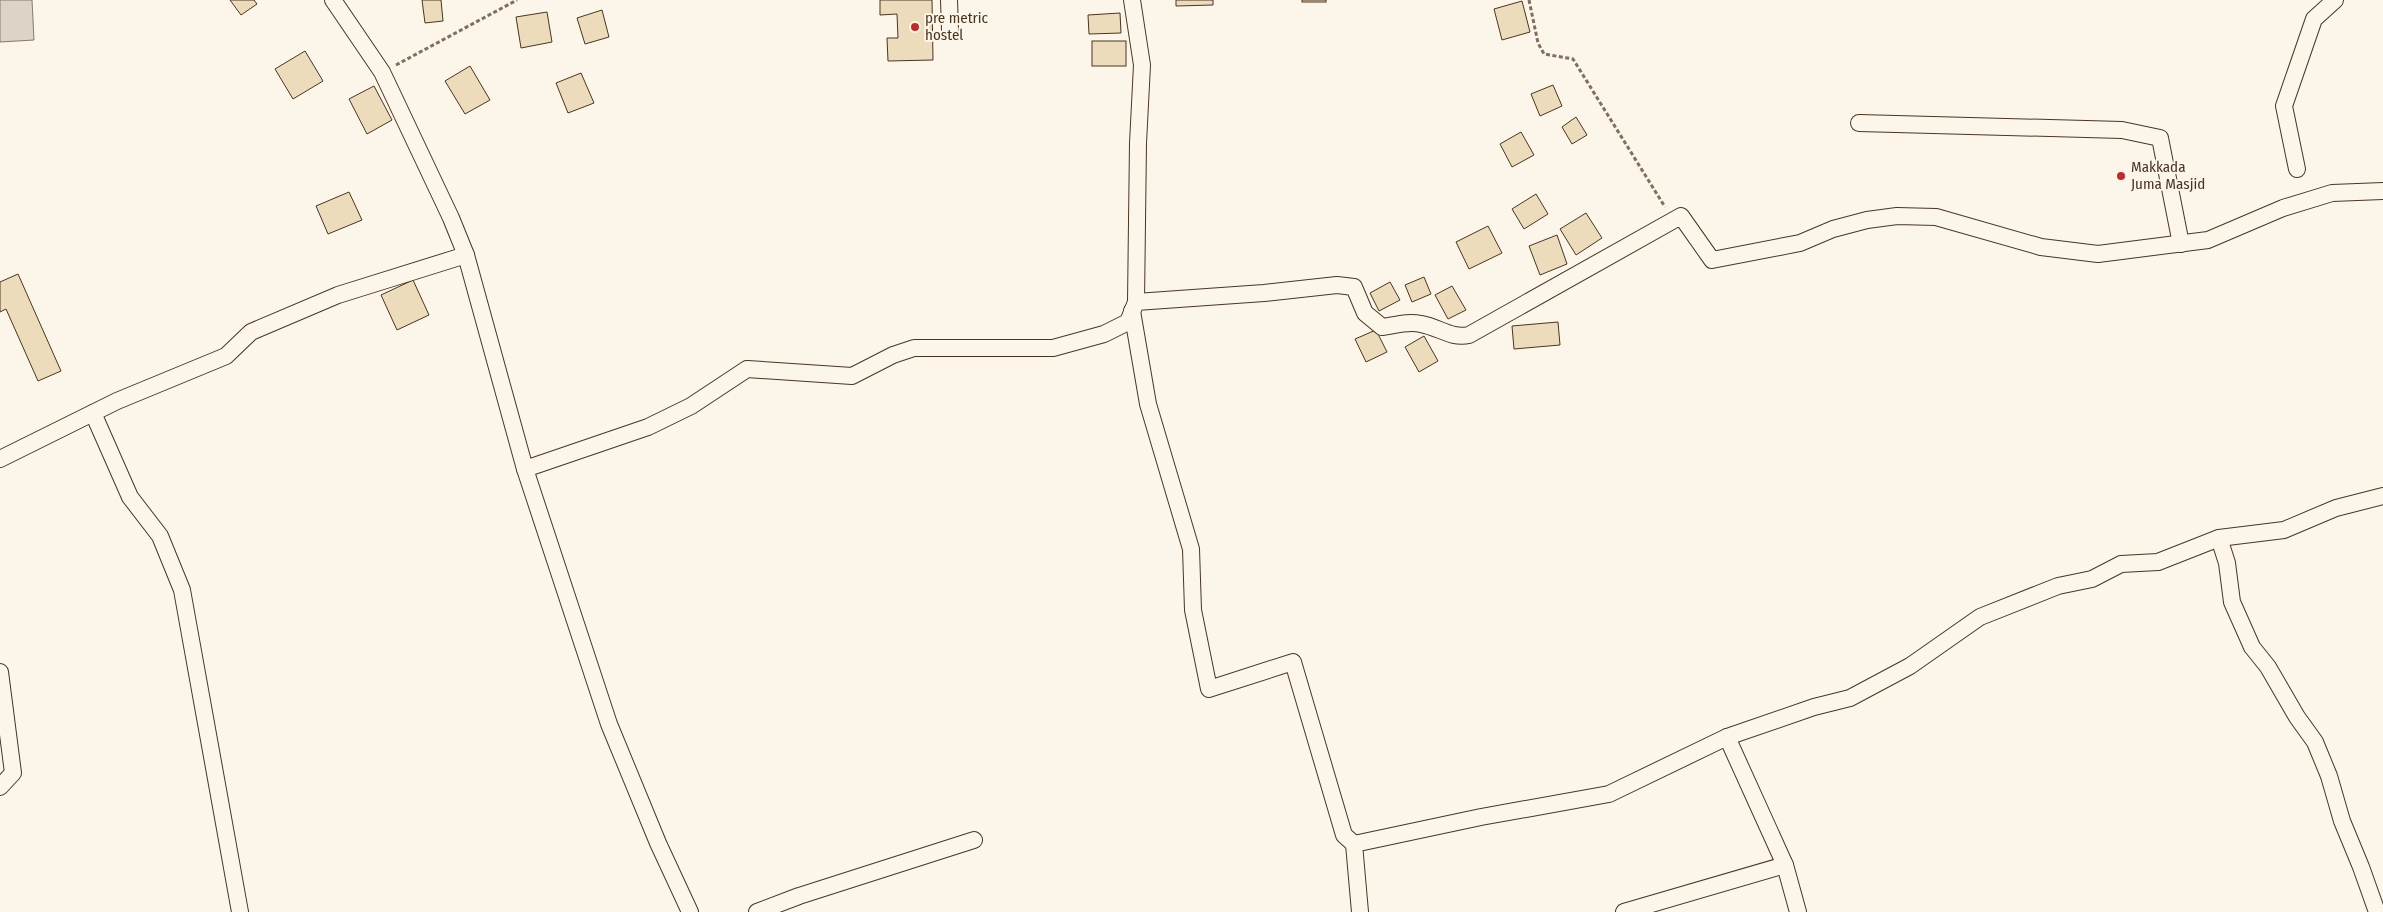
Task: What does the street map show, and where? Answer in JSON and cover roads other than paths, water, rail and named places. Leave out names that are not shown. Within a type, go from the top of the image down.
[{"type":"street","points":[[333,0],[382,72],[451,218],[466,255],[526,469],[609,724],[658,843],[690,912]]},
{"type":"street","points":[[949,0],[950,30]]},
{"type":"street","points":[[1132,0],[1142,66],[1134,306],[1148,404],[1191,549],[1193,610],[1209,689],[1293,662],[1344,835],[1354,844],[1360,912]]},
{"type":"street","points":[[2297,170],[2284,106],[2314,19],[2335,0]]},
{"type":"street","points":[[1859,123],[2122,130],[2160,138],[2181,244]]},
{"type":"street","points":[[1134,306],[1337,285],[1354,287],[1365,313],[1382,327],[1410,322],[1423,324],[1451,336],[1460,337],[1469,335],[1681,216],[1712,260],[1800,243],[1833,229],[1867,220],[1897,216],[1936,217],[2041,247],[2098,254],[2208,240],[2284,208],[2332,193],[2383,191]]},
{"type":"street","points":[[0,459],[93,413],[226,356],[251,332],[338,295],[466,255]]},
{"type":"street","points":[[526,469],[648,427],[691,406],[747,369],[852,376],[893,355],[914,348],[1052,348],[1104,334],[1128,322],[1134,306]]},
{"type":"street","points":[[93,413],[130,497],[160,536],[182,590],[240,912]]},
{"type":"street","points":[[1354,844],[1481,817],[1609,794],[1727,737],[1814,707],[1850,698],[1910,666],[1980,617],[2058,586],[2092,579],[2121,564],[2158,562],[2218,538],[2284,530],[2336,508],[2383,496]]},
{"type":"street","points":[[2218,538],[2227,563],[2232,602],[2252,646],[2268,666],[2297,717],[2315,742],[2329,776],[2342,821],[2377,912]]},
{"type":"street","points":[[0,672],[13,773],[0,787]]},
{"type":"street","points":[[1727,737],[1785,865],[1798,912]]},
{"type":"street","points":[[757,912],[799,896],[974,840]]},
{"type":"street","points":[[1624,912],[1785,865]]},
{"type":"place","name":"pre metric hostel","points":[[915,27]]},
{"type":"place","name":"Makkada Juma Masjid","points":[[2121,176]]}]
